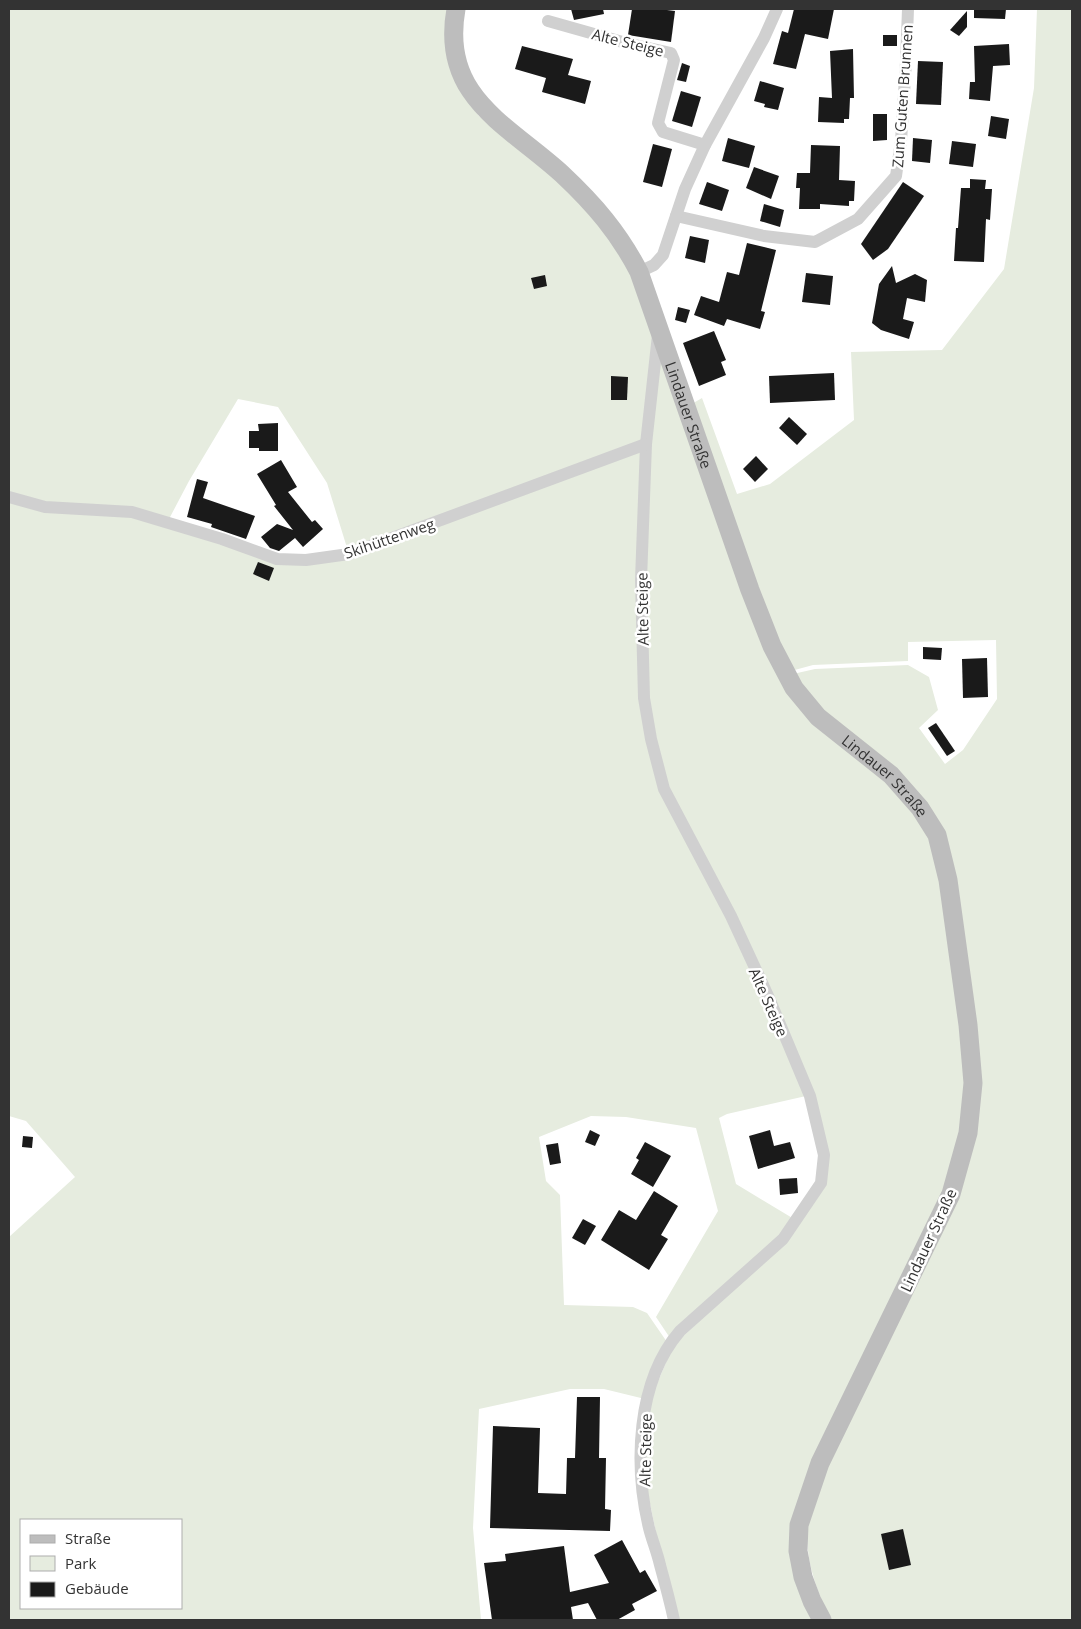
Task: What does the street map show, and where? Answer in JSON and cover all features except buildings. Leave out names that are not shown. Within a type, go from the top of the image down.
[{"type":"main road","name":"Lindauer Straße","points":[[456,9],[453,24],[454,52],[462,76],[476,100],[496,121],[561,173],[595,206],[626,247],[639,272],[750,590],[772,646],[794,688],[818,717],[890,775],[920,808],[937,835],[948,880],[974,1083],[968,1133],[951,1194],[827,1448],[799,1525],[798,1551],[803,1577],[822,1620]]},
{"type":"street","points":[[639,272],[654,266],[663,255],[685,189],[705,145],[764,38],[776,9]]},
{"type":"street","name":"Zum Guten Brunnen","points":[[676,216],[764,236],[816,242],[858,219],[896,176],[903,112],[908,9]]},
{"type":"street","name":"Alte Steige","points":[[548,21],[626,43],[671,53],[674,60],[658,123],[663,132],[705,145]]},
{"type":"street","name":"Alte Steige","points":[[659,330],[646,444],[641,580],[644,698],[651,739],[664,789],[731,916],[810,1096],[824,1155],[820,1183],[783,1239],[680,1331],[670,1343],[652,1381],[642,1418],[641,1479],[649,1528],[674,1620]]},
{"type":"street","name":"Skihüttenweg","points":[[9,497],[45,507],[132,512],[277,559],[306,560],[349,554],[646,444]]},
{"type":"green space","points":[[9,9],[450,9],[456,79],[471,106],[479,116],[557,178],[590,210],[632,275],[653,334],[643,442],[648,739],[806,1096],[727,1114],[719,1118],[736,1184],[794,1219],[782,1238],[670,1338],[656,1317],[718,1211],[696,1128],[626,1117],[591,1116],[539,1137],[546,1181],[560,1195],[564,1305],[633,1307],[647,1313],[667,1342],[645,1399],[604,1389],[570,1389],[479,1409],[473,1528],[481,1620],[9,1620],[9,1237],[75,1177],[26,1121],[9,1116]],"holes":[[[238,399],[278,407],[327,483],[348,551],[277,557],[169,519],[189,481]]]},
{"type":"green space","points":[[1037,9],[1072,9],[1072,1620],[830,1620],[816,1586],[808,1550],[809,1517],[815,1494],[973,1134],[941,831],[823,713],[793,674],[815,669],[908,665],[929,677],[938,710],[919,728],[945,764],[963,750],[997,699],[996,640],[908,642],[908,661],[813,665],[791,671],[776,642],[690,405],[702,398],[737,494],[770,484],[854,420],[851,352],[942,350],[1004,269],[1034,88]]},
{"type":"green space","points":[[659,355],[812,724],[886,781],[914,811],[932,839],[943,882],[967,1082],[962,1130],[946,1193],[800,1495],[813,1620],[677,1620],[662,1562],[645,1479],[645,1419],[651,1398],[673,1346],[721,1300],[823,1186],[822,1127],[667,787],[646,697],[644,580],[649,444]]}]
